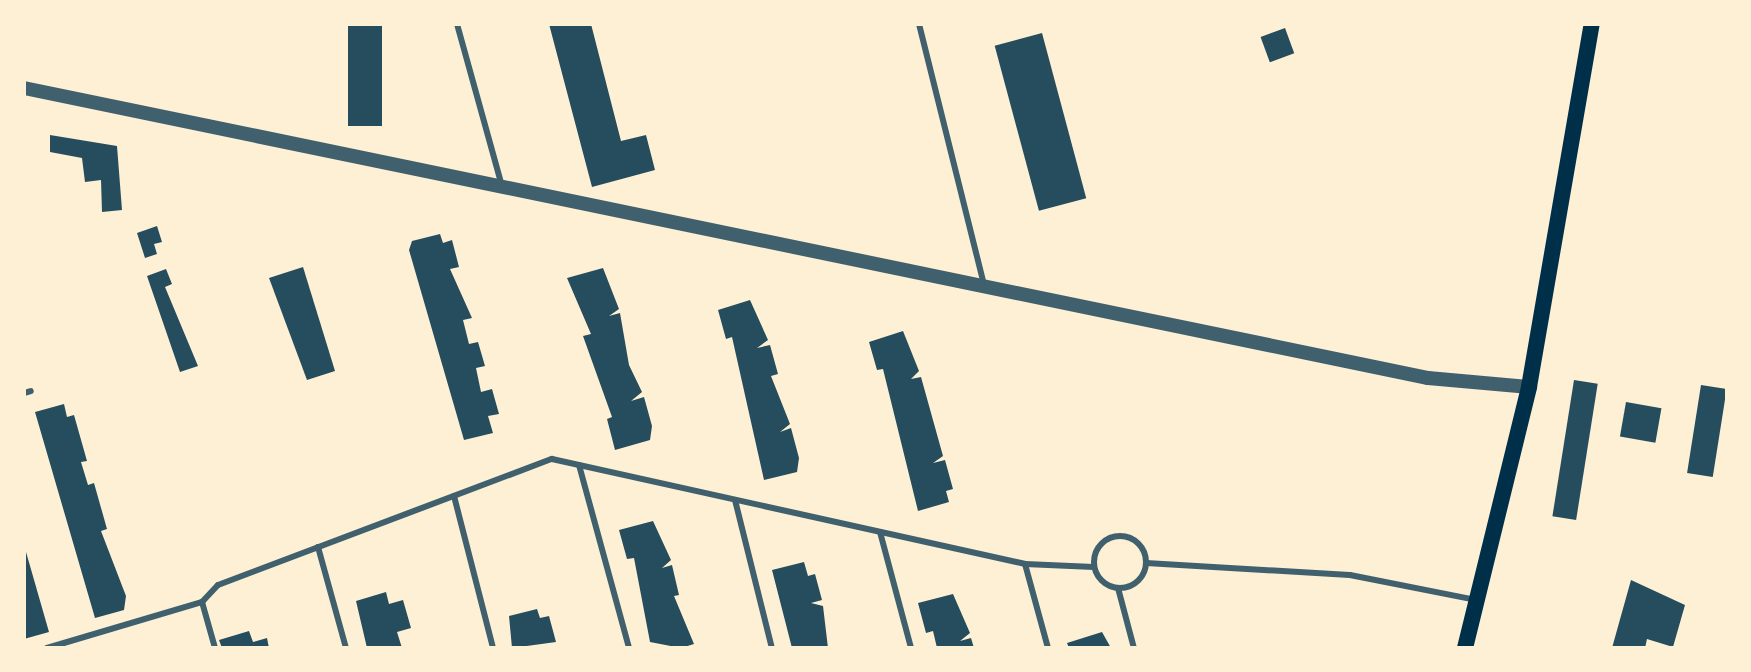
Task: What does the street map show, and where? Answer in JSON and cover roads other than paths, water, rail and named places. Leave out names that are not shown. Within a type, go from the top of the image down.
[{"type":"main road","points":[[1465,648],[1529,387],[1592,24]]},
{"type":"street","points":[[24,88],[503,191],[983,281],[1428,378],[1529,387]]},
{"type":"lane","points":[[457,24],[503,191]]},
{"type":"lane","points":[[919,24],[983,281]]},
{"type":"lane","points":[[47,648],[202,602],[218,585],[552,459],[1025,564],[1094,567],[1118,588],[1134,648]]},
{"type":"lane","points":[[579,465],[629,648]]},
{"type":"lane","points":[[454,496],[493,648]]},
{"type":"lane","points":[[735,500],[772,648]]},
{"type":"lane","points":[[880,532],[911,648]]},
{"type":"lane","points":[[1094,567],[1098,547],[1115,536],[1134,539],[1146,563]]},
{"type":"lane","points":[[318,547],[346,648]]},
{"type":"lane","points":[[1146,563],[1350,575],[1477,600]]},
{"type":"lane","points":[[1118,588],[1135,584],[1146,563]]},
{"type":"lane","points":[[1025,564],[1048,648]]},
{"type":"lane","points":[[202,602],[215,648]]}]
